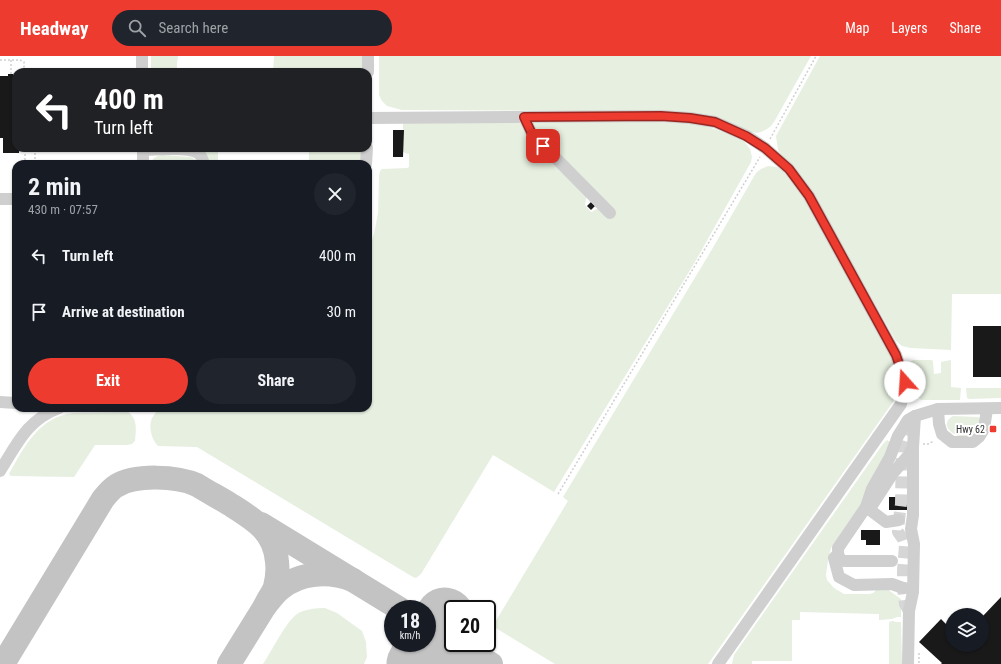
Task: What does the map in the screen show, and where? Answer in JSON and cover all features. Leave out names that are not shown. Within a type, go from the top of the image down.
[{"type":"street","points":[[142,56],[142,68]]},
{"type":"street","points":[[368,56],[368,68]]},
{"type":"street","points":[[372,118],[661,116],[690,118],[715,122],[746,136],[765,148],[789,169],[809,196],[896,355],[905,382],[901,404],[718,664]]},
{"type":"street","points":[[524,117],[532,134],[610,213]]},
{"type":"street","points":[[196,152],[199,153],[203,160]]},
{"type":"street","points":[[0,199],[12,199]]},
{"type":"street","points":[[0,402],[12,402]]},
{"type":"street","points":[[868,509],[872,489],[890,458],[898,436],[908,420],[915,416],[938,409],[1001,408]]},
{"type":"street","points":[[938,409],[939,424],[942,434],[952,442],[973,442],[979,437],[984,429],[987,409]]},
{"type":"street","points":[[0,471],[24,433],[34,422],[50,412]]},
{"type":"street","points":[[908,664],[909,611],[913,592],[914,544],[911,528],[913,515],[913,447],[915,416]]},
{"type":"street","points":[[892,561],[844,561],[840,559],[838,548],[893,473],[908,456],[913,447]]},
{"type":"street","points":[[868,509],[886,522],[898,520]]},
{"type":"street","points":[[838,554],[834,558],[839,577],[854,585],[892,584],[903,588]]},
{"type":"street","points":[[729,648],[729,664]]},
{"type":"path","points":[[558,494],[765,148],[816,56]]},
{"type":"path","points":[[0,60],[20,60],[24,62],[24,68]]},
{"type":"path","points":[[11,60],[11,74]]},
{"type":"path","points":[[35,152],[35,159]]},
{"type":"green space","points":[[151,56],[178,56],[177,68],[151,68]]},
{"type":"green space","points":[[274,56],[362,56],[362,68],[273,68]]},
{"type":"green space","points":[[379,56],[811,56],[774,122],[767,129],[757,133],[595,111],[402,110],[387,106],[379,95]]},
{"type":"green space","points":[[820,56],[1001,56],[1001,294],[952,294],[951,350],[911,348],[902,346],[896,341],[817,201],[778,150],[776,136]]},
{"type":"green space","points":[[605,121],[691,123],[708,127],[744,141],[750,149],[752,157],[751,162],[695,262],[554,492],[493,455],[421,574],[416,578],[197,447],[158,446],[156,444],[150,424],[156,412],[372,412],[372,240],[378,213],[380,171],[382,169],[409,167],[409,154],[403,151],[403,122],[520,123],[587,196],[585,205],[591,212],[598,208],[534,132],[532,122]]},
{"type":"green space","points":[[204,152],[218,152],[218,160],[209,160]]},
{"type":"green space","points":[[309,152],[361,152],[361,160],[309,160]]},
{"type":"green space","points":[[158,156],[191,157],[196,160],[152,160]]},
{"type":"green space","points":[[768,166],[777,167],[783,171],[804,199],[898,371],[898,382],[893,402],[708,664],[555,664],[496,628],[496,621],[568,501],[563,497],[711,251],[756,173]]},
{"type":"green space","points":[[913,360],[932,360],[934,374],[941,373],[941,362],[951,360],[951,387],[961,388],[960,400],[921,400],[915,393],[909,372],[909,362]]},
{"type":"green space","points":[[966,388],[1001,388],[1001,398],[969,399],[967,398]]},
{"type":"green space","points":[[128,412],[135,421],[135,441],[132,444],[127,445],[95,445],[74,477],[11,476],[9,474],[34,435],[51,420],[73,413]]},
{"type":"green space","points":[[953,416],[978,417],[981,419],[974,433],[969,436],[963,436],[957,435],[948,429],[948,420]]},
{"type":"green space","points":[[887,440],[890,442],[869,493],[831,548],[826,575],[827,580],[834,588],[844,594],[870,594],[880,587],[887,589],[901,599],[901,617],[879,620],[879,614],[800,612],[800,620],[792,620],[792,661],[752,661],[752,664],[732,664],[734,655]]},
{"type":"green space","points":[[325,608],[337,613],[362,631],[366,642],[367,657],[364,664],[263,664],[283,630],[292,618],[303,611]]},
{"type":"green space","points":[[889,622],[901,622],[902,664],[889,664]]},
{"type":"building","points":[[8,74],[12,74],[12,152],[19,153],[3,153],[3,138],[0,138],[0,76],[8,76]]},
{"type":"building","points":[[393,130],[404,130],[403,157],[393,157]]},
{"type":"building","points":[[591,202],[595,206],[591,210],[587,206]]},
{"type":"building","points":[[973,326],[1001,326],[1001,377],[973,377]]},
{"type":"building","points":[[889,497],[910,497],[910,510],[889,510]]},
{"type":"building","points":[[861,530],[880,530],[880,545],[866,545],[866,540],[861,540]]},
{"type":"building","points":[[1001,597],[1001,664],[941,664],[942,663],[919,642],[941,619],[945,623],[945,652],[989,652],[989,610]]},
{"type":"taxiway","points":[[3,664],[103,499],[111,490],[124,482],[145,478],[168,478],[189,482],[227,502],[256,522],[268,535],[272,543],[277,565],[275,587],[265,606],[274,595],[288,583],[306,576],[325,574],[353,580]]},
{"type":"taxiway","points":[[261,524],[385,600]]},
{"type":"taxiway","points":[[229,664],[265,606]]},
{"type":"taxiway","points":[[436,631],[444,635]]},
{"type":"taxiway","points":[[405,652],[405,664]]},
{"type":"taxiway","points":[[471,652],[491,664]]},
{"type":"taxiway","points":[[446,664],[456,662],[474,662],[484,664]]},
{"type":"runway","points":[[416,664],[444,619]]},
{"type":"tunnel","points":[[909,611],[905,604],[903,588],[905,545],[898,532],[901,504],[902,445],[913,421]]},
{"type":"place","name":"Hwy 62","points":[[993,429]]},
{"type":"route","points":[[543,146],[532,134],[524,117],[661,116],[690,118],[715,122],[746,136],[765,148],[789,169],[809,196],[896,355],[905,382]]}]
